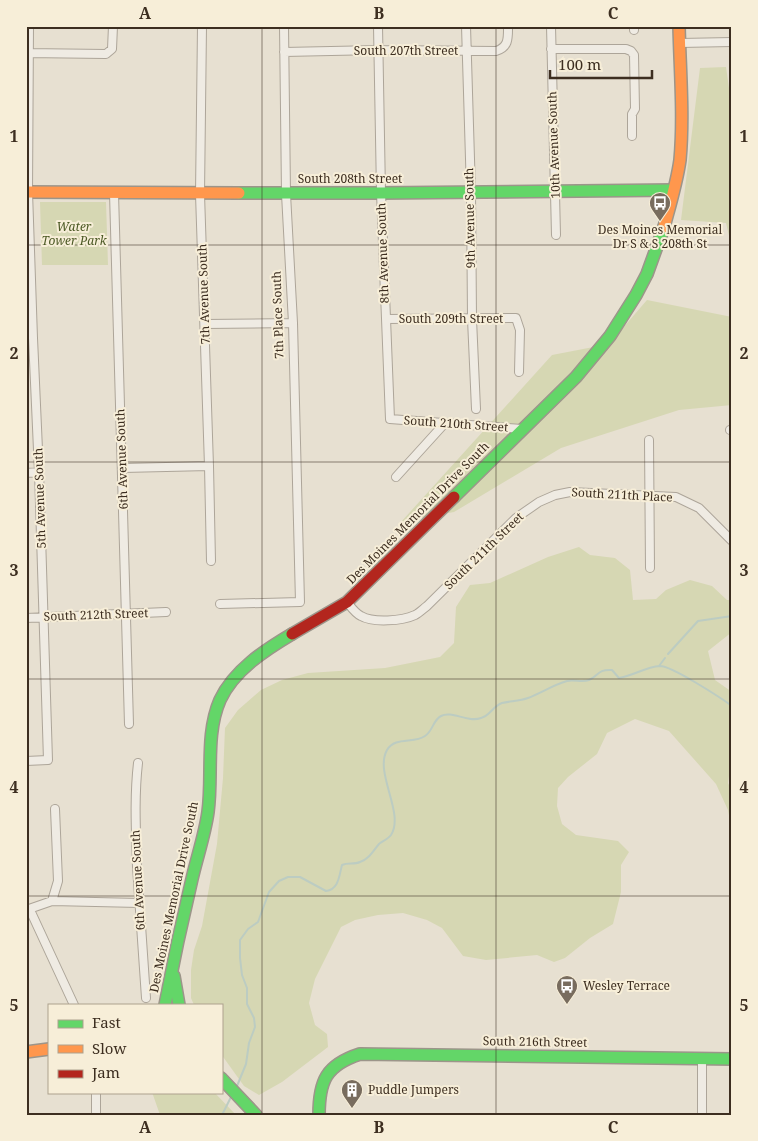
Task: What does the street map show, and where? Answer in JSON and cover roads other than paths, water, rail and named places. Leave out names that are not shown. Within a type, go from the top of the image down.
[{"type":"main road","name":"Des Moines Memorial Drive South","points":[[165,1004],[175,952],[208,812],[211,739],[213,722],[220,700],[228,686],[258,656],[347,602],[576,378],[598,353],[637,297],[652,266],[665,226],[680,156],[679,26]]},
{"type":"main road","name":"South 208th Street","points":[[27,192],[286,194],[674,190]]},
{"type":"main road","points":[[175,952],[175,988],[179,1004]]},
{"type":"main road","points":[[26,1052],[48,1049]]},
{"type":"main road","name":"South 216th Street","points":[[319,1115],[318,1099],[320,1085],[333,1067],[354,1056],[369,1054],[732,1059]]},
{"type":"main road","points":[[222,1079],[256,1115]]},
{"type":"street","name":"5th Avenue South","points":[[26,761],[48,760],[42,617],[39,472],[27,192],[29,26]]},
{"type":"street","points":[[28,53],[106,54],[112,49],[114,26]]},
{"type":"street","name":"7th Avenue South","points":[[202,26],[200,194],[211,562]]},
{"type":"street","name":"7th Place South","points":[[220,604],[300,602],[293,323],[286,194],[284,26]]},
{"type":"street","name":"8th Avenue South","points":[[378,26],[381,193],[390,419]]},
{"type":"street","name":"9th Avenue South","points":[[466,26],[472,319],[476,409]]},
{"type":"street","name":"South 207th Street","points":[[284,52],[378,50],[496,51],[503,49],[507,44],[508,26]]},
{"type":"street","name":"10th Avenue South","points":[[551,26],[556,234]]},
{"type":"street","points":[[680,43],[732,42]]},
{"type":"street","points":[[551,49],[626,49],[631,51],[634,55],[635,100],[635,108],[632,114],[632,136]]},
{"type":"street","name":"6th Avenue South","points":[[114,193],[129,724]]},
{"type":"street","name":"South 209th Street","points":[[386,319],[516,318],[520,330],[519,372]]},
{"type":"street","points":[[205,324],[293,323]]},
{"type":"street","name":"South 210th Street","points":[[390,419],[522,429]]},
{"type":"street","points":[[396,477],[445,424]]},
{"type":"street","points":[[649,440],[650,568]]},
{"type":"street","points":[[123,468],[209,466]]},
{"type":"street","points":[[26,473],[39,472]]},
{"type":"street","name":"South 211th Place","points":[[555,495],[570,492],[648,494],[676,497],[699,508],[732,542]]},
{"type":"street","name":"South 211th Street","points":[[347,602],[362,617],[372,620],[395,620],[416,614],[427,606],[516,518],[539,502],[555,495]]},
{"type":"street","name":"South 212th Street","points":[[26,618],[166,612]]},
{"type":"street","name":"6th Avenue South","points":[[138,763],[136,831],[146,998]]},
{"type":"street","points":[[52,901],[58,881],[55,809]]},
{"type":"street","points":[[74,1004],[28,910],[52,901],[139,903]]},
{"type":"street","points":[[702,1059],[702,1115]]},
{"type":"street","points":[[96,1094],[96,1115]]},
{"type":"waterway","points":[[668,654],[698,621],[732,616]]},
{"type":"waterway","points":[[659,666],[665,658]]},
{"type":"waterway","points":[[237,1086],[246,1064],[249,1043],[255,1027],[254,1018],[247,1004],[247,988],[242,975],[240,958],[240,940],[248,929],[258,922],[269,892],[279,881],[288,877],[300,877],[326,891],[330,890],[334,888],[338,881],[342,865],[363,861],[379,844],[391,835],[394,826],[394,816],[384,770],[384,759],[390,746],[395,743],[416,740],[425,736],[441,716],[450,714],[470,719],[481,718],[502,703],[528,698],[567,681],[589,680],[607,670],[612,670],[619,678],[655,667],[666,667],[732,706]]},
{"type":"waterway","points":[[222,1115],[231,1097]]},
{"type":"place","name":"Des Moines Memorial Dr S & S 208th St","points":[[660,222]]},
{"type":"place","name":"Wesley Terrace","points":[[567,1005]]},
{"type":"place","name":"Puddle Jumpers","points":[[352,1109]]},
{"type":"park label","name":"Water Tower Park","points":[[74,234]]}]
